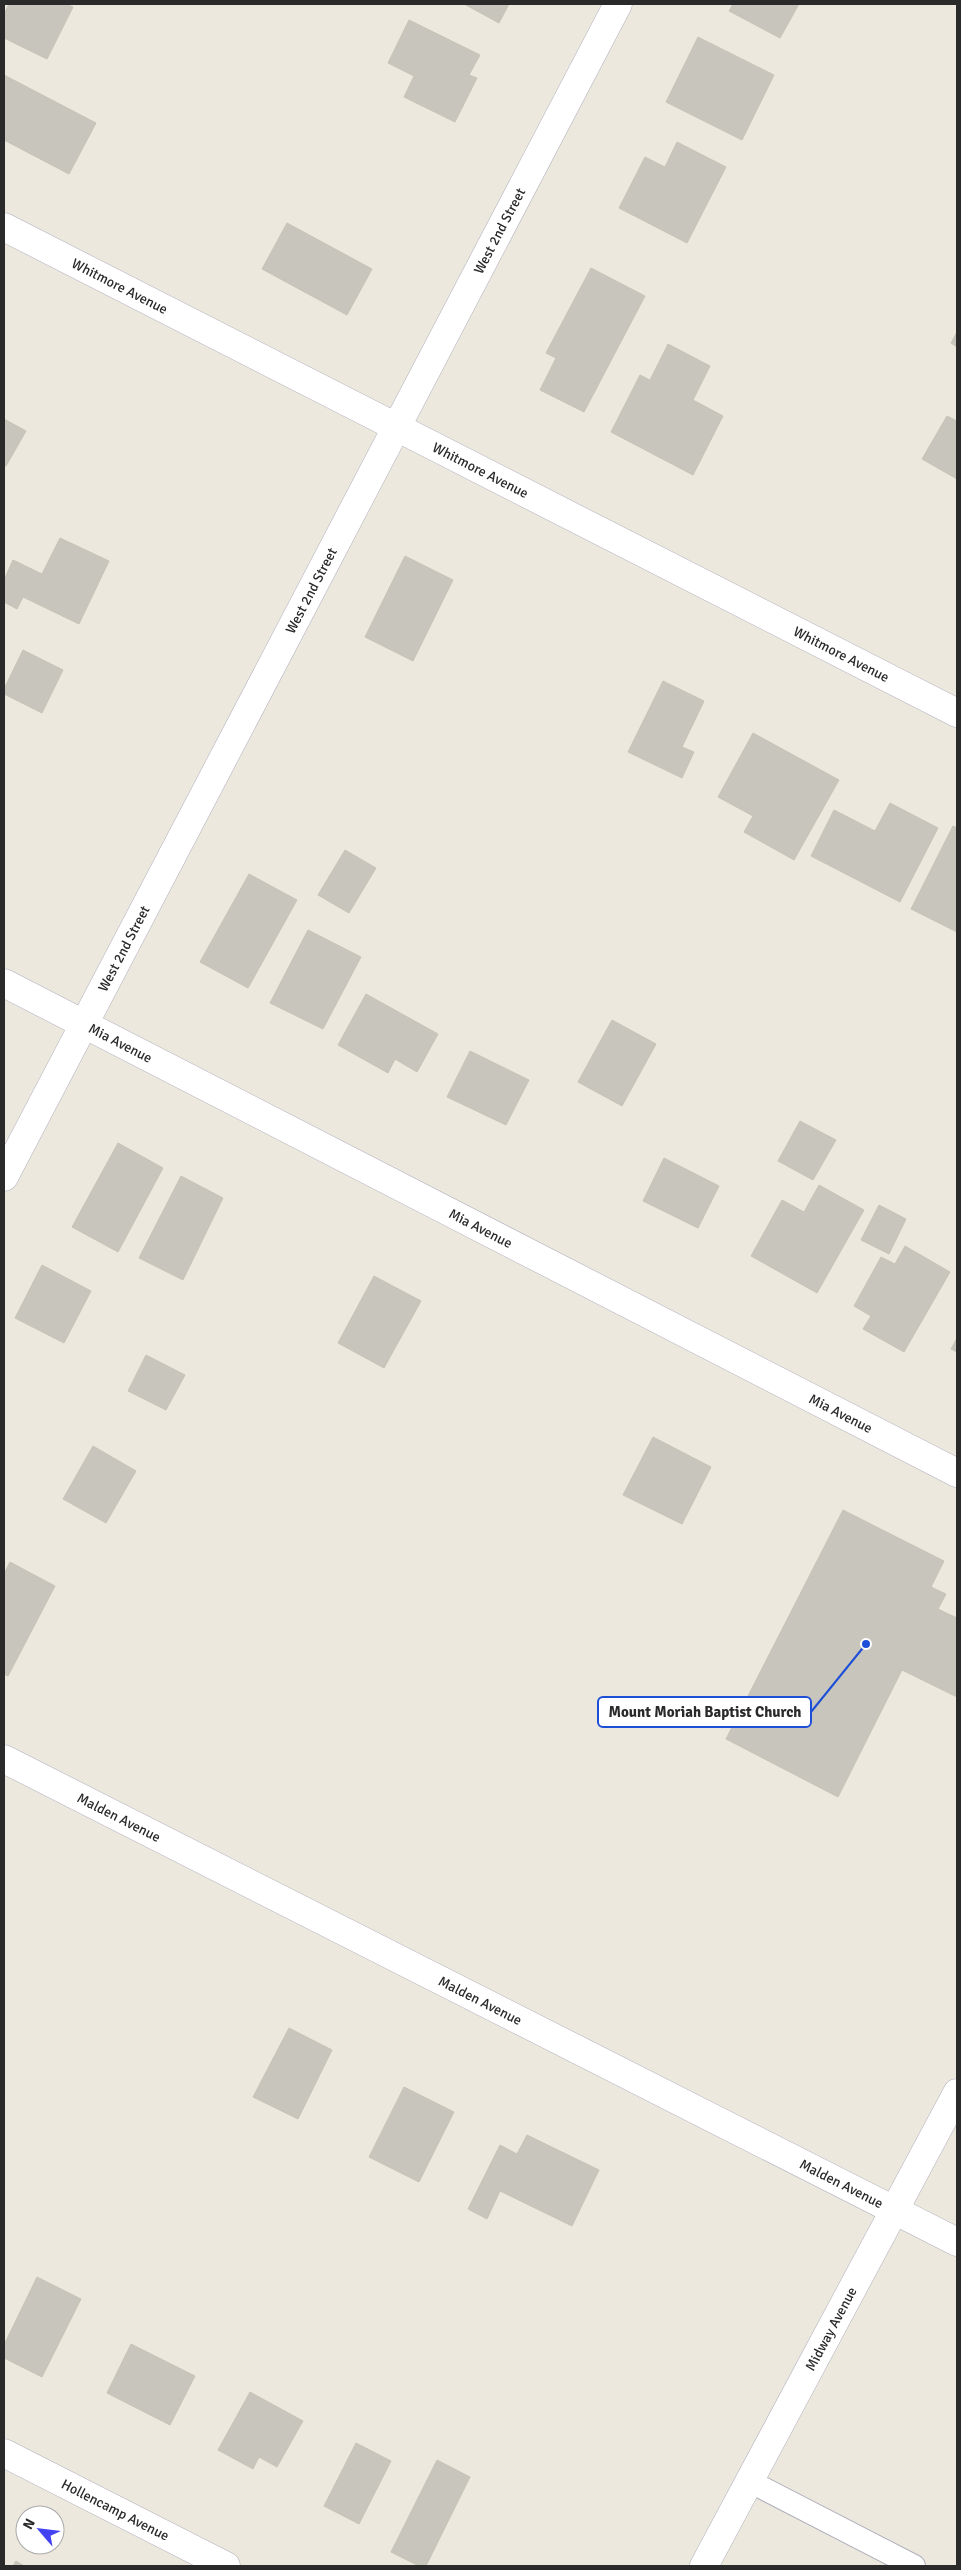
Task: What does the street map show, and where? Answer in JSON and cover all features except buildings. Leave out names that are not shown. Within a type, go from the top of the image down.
[{"type":"street","name":"West 2nd Street","points":[[4,1177],[398,428],[618,4]]},
{"type":"street","name":"Whitmore Avenue","points":[[4,226],[957,714]]},
{"type":"street","name":"Mia Avenue","points":[[4,983],[957,1473]]},
{"type":"street","name":"Malden Avenue","points":[[4,1759],[957,2242]]},
{"type":"street","name":"Midway Avenue","points":[[704,2566],[957,2093]]},
{"type":"street","name":"Hollencamp Avenue","points":[[4,2453],[226,2566]]},
{"type":"lane","points":[[749,2481],[914,2566]]},
{"type":"place","name":"Mount Moriah Baptist Church","points":[[866,1644]]}]
